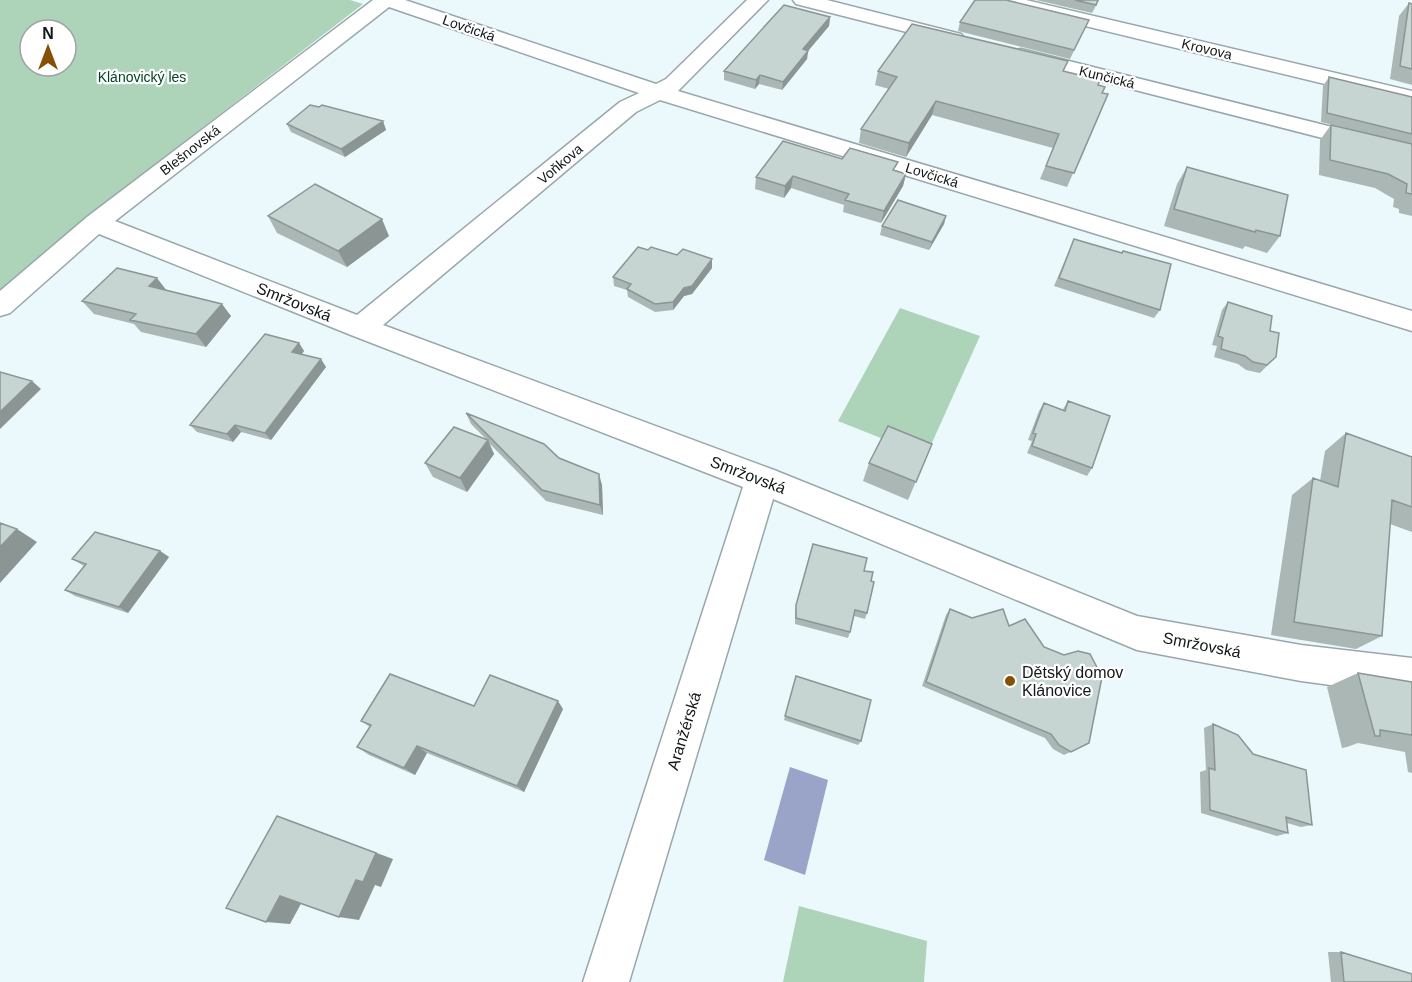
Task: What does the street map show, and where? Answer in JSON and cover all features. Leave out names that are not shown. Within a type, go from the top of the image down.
[{"type":"street","name":"Lovčická","points":[[386,0],[658,92],[1412,321]]},
{"type":"street","name":"Blešnovská","points":[[0,306],[96,223],[386,0]]},
{"type":"street","name":"Voňkova","points":[[361,328],[628,108],[674,84],[758,0]]},
{"type":"street","points":[[803,0],[975,44]]},
{"type":"street","name":"Krovova","points":[[1001,0],[1412,98]]},
{"type":"street","name":"Kunčická","points":[[998,50],[1412,154]]},
{"type":"street","name":"Smržovská","points":[[96,223],[361,328],[762,480],[1137,633],[1301,663],[1412,677]]},
{"type":"street","name":"Aranžérská","points":[[606,982],[762,480]]},
{"type":"green space","name":"Klánovický les","points":[[0,0],[350,0],[363,4],[97,209],[0,292]]},
{"type":"green space","points":[[900,308],[980,336],[926,456],[838,421]]},
{"type":"green space","points":[[799,906],[927,941],[924,982],[783,982]]},
{"type":"water","points":[[790,767],[828,780],[805,875],[764,860]]},
{"type":"building","points":[[975,0],[1006,0],[1089,20],[1074,50],[960,22]]},
{"type":"building","points":[[1075,0],[1098,0],[1096,5]]},
{"type":"building","points":[[1409,3],[1412,4],[1412,69],[1400,66]]},
{"type":"building","points":[[784,5],[830,17],[803,49],[808,51],[783,82],[760,75],[756,80],[724,71]]},
{"type":"building","points":[[912,24],[1068,61],[1063,71],[1100,80],[1098,85],[1105,87],[1102,93],[1108,94],[1074,173],[1046,166],[1059,134],[936,101],[909,143],[861,129],[897,77],[878,71]]},
{"type":"building","points":[[1329,77],[1412,97],[1412,134],[1327,113]]},
{"type":"building","points":[[310,105],[319,107],[322,105],[383,121],[341,149],[287,124]]},
{"type":"building","points":[[1331,125],[1412,144],[1412,194],[1406,193],[1407,184],[1388,174],[1330,160]]},
{"type":"building","points":[[783,141],[842,159],[850,148],[898,162],[893,170],[906,174],[884,211],[845,200],[849,194],[793,176],[785,186],[756,177]]},
{"type":"building","points":[[1187,167],[1288,195],[1280,236],[1256,230],[1255,232],[1174,209]]},
{"type":"building","points":[[315,184],[382,219],[338,251],[268,216]]},
{"type":"building","points":[[898,200],[946,216],[932,242],[882,226]]},
{"type":"building","points":[[1074,239],[1171,264],[1160,310],[1059,278]]},
{"type":"building","points":[[638,247],[648,250],[651,247],[677,255],[683,249],[712,259],[692,286],[684,288],[673,302],[655,304],[627,289],[631,284],[613,277]]},
{"type":"building","points":[[117,268],[157,278],[149,286],[222,304],[196,334],[130,320],[136,314],[82,301]]},
{"type":"building","points":[[1228,302],[1272,316],[1270,331],[1279,333],[1276,357],[1267,365],[1221,349],[1223,338],[1218,336]]},
{"type":"building","points":[[265,334],[299,343],[292,352],[321,359],[265,433],[235,425],[227,434],[190,425]]},
{"type":"building","points":[[0,372],[32,381],[0,412]]},
{"type":"building","points":[[1068,401],[1110,416],[1092,468],[1032,446],[1036,434],[1033,433],[1044,403],[1065,411]]},
{"type":"building","points":[[466,413],[544,444],[559,458],[599,474],[600,505],[542,490]]},
{"type":"building","points":[[888,426],[932,444],[916,482],[869,463]]},
{"type":"building","points":[[454,427],[488,440],[460,478],[425,463]]},
{"type":"building","points":[[1346,433],[1412,457],[1412,507],[1392,500],[1382,636],[1294,622],[1313,478],[1338,487]]},
{"type":"building","points":[[0,523],[17,529],[0,547]]},
{"type":"building","points":[[95,532],[160,551],[119,607],[65,590],[86,564],[72,559]]},
{"type":"building","points":[[813,544],[867,558],[864,571],[873,572],[871,581],[874,582],[867,613],[855,610],[850,632],[796,618],[796,605]]},
{"type":"building","name":"Dětský domov Klánovice","points":[[950,609],[972,618],[1003,609],[1009,626],[1025,619],[1044,647],[1064,655],[1078,651],[1090,654],[1102,677],[1089,743],[1071,752],[1059,745],[1051,734],[926,682]]},
{"type":"building","points":[[1358,673],[1412,682],[1412,735],[1380,730],[1380,736],[1375,736]]},
{"type":"building","points":[[390,674],[474,706],[490,675],[558,701],[517,786],[417,746],[404,768],[357,747],[371,725],[361,721]]},
{"type":"building","points":[[796,676],[871,700],[861,741],[785,716]]},
{"type":"building","points":[[1213,724],[1238,735],[1253,754],[1306,770],[1312,825],[1286,817],[1288,833],[1210,810],[1209,768],[1215,770]]},
{"type":"building","points":[[277,816],[376,853],[363,882],[356,880],[339,917],[280,896],[266,922],[226,908]]},
{"type":"building","points":[[1341,952],[1412,974],[1412,982],[1344,982]]},
{"type":"place","name":"Dětský domov Klánovice","points":[[1010,681]]}]
